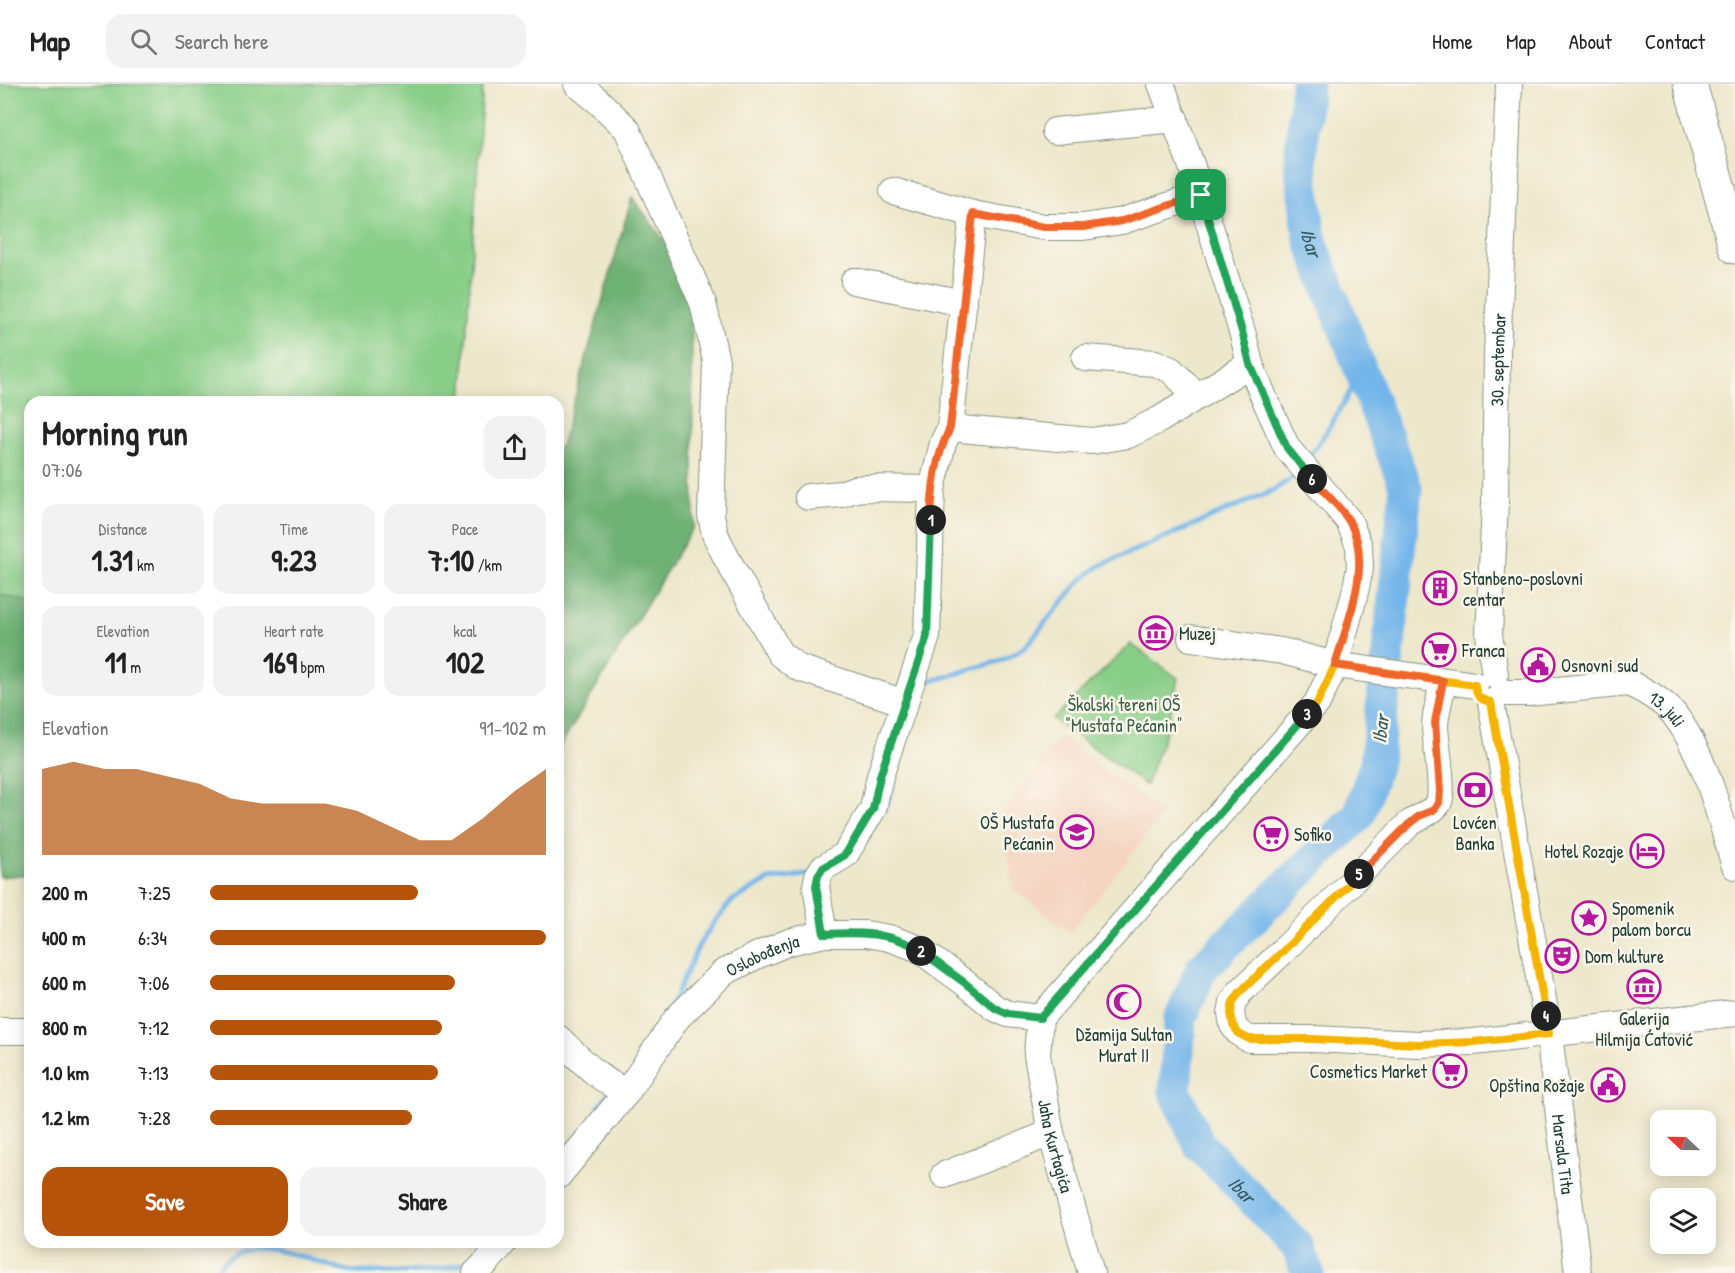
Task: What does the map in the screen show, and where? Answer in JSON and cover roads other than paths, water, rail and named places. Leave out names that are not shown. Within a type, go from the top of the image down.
[{"type":"main road","points":[[1690,84],[1735,247]]},
{"type":"street","points":[[577,84],[627,129],[703,303],[716,361],[711,515],[726,557],[780,654],[788,661],[799,668],[905,703]]},
{"type":"street","points":[[1040,1018],[1317,703],[1342,666],[1360,568],[1359,546],[1349,521],[1287,448],[1250,364],[1201,195],[1161,84]]},
{"type":"street","name":"30. septembar","points":[[1488,687],[1495,504],[1497,353],[1509,84]]},
{"type":"street","points":[[1055,131],[1175,119]]},
{"type":"street","points":[[893,191],[973,214],[1044,227],[1083,227],[1122,221],[1201,195]]},
{"type":"street","points":[[824,934],[816,886],[821,872],[845,855],[873,809],[880,776],[927,636],[932,489],[943,443],[950,428],[973,214]]},
{"type":"street","points":[[854,281],[964,303]]},
{"type":"street","points":[[1085,358],[1155,363],[1171,370],[1197,396]]},
{"type":"street","points":[[950,428],[1092,441],[1128,435],[1159,420],[1250,364]]},
{"type":"street","points":[[808,497],[841,494],[866,488],[932,489]]},
{"type":"street","name":"13. juli","points":[[1191,638],[1282,651],[1342,666],[1528,693],[1628,683],[1643,689],[1673,712],[1693,745],[1735,866]]},
{"type":"street","points":[[1443,681],[1435,722],[1439,803],[1434,810],[1419,816],[1409,824],[1240,992],[1233,1002],[1231,1013],[1233,1025],[1239,1034],[1249,1039],[1313,1039],[1419,1044],[1473,1042],[1735,1013]]},
{"type":"street","name":"Marsala Tita","points":[[1488,687],[1549,1034],[1578,1273]]},
{"type":"street","name":"Oslobođenja","points":[[564,1167],[618,1087],[676,1018],[723,973],[789,942],[824,934],[866,934],[890,938],[917,948],[995,1008],[1008,1014],[1040,1018]]},
{"type":"street","name":"Jaha Kurtagića","points":[[1040,1018],[1037,1055],[1051,1133],[1091,1273]]},
{"type":"street","points":[[0,1031],[24,1031]]},
{"type":"street","points":[[564,1044],[582,1062],[618,1087]]},
{"type":"street","points":[[944,1175],[1051,1133]]},
{"type":"street","points":[[476,1273],[499,1248]]},
{"type":"waterway","name":"Ibar","points":[[1307,84],[1300,161],[1310,239],[1406,488],[1376,763],[1359,815],[1202,968],[1180,1020],[1175,1091],[1199,1144],[1297,1246],[1308,1273]]},
{"type":"waterway","points":[[1307,459],[1336,416],[1361,370]]},
{"type":"waterway","points":[[921,685],[925,681],[993,663],[1012,655],[1025,647],[1080,581],[1099,566],[1274,490],[1292,478],[1297,471]]},
{"type":"waterway","points":[[883,811],[889,800],[896,763]]},
{"type":"waterway","points":[[668,1012],[699,945],[732,901],[769,880],[812,874]]},
{"type":"waterway","points":[[599,1107],[611,1090]]},
{"type":"waterway","points":[[215,1273],[231,1256],[259,1249],[289,1253],[357,1272],[441,1269],[455,1266],[475,1257]]},
{"type":"place","name":"Stanbeno-poslovni centar","points":[[1440,588]]},
{"type":"place","name":"Muzej","points":[[1156,633]]},
{"type":"place","name":"Franca","points":[[1439,650]]},
{"type":"place","name":"Osnovni sud","points":[[1538,665]]},
{"type":"place","name":"Lovćen Banka","points":[[1475,790]]},
{"type":"place","name":"OŠ Mustafa Pećanin","points":[[1077,832]]},
{"type":"place","name":"Sofiko","points":[[1271,834]]},
{"type":"place","name":"Hotel Rozaje","points":[[1647,851]]},
{"type":"place","name":"Spomenik palom borcu","points":[[1589,918]]},
{"type":"place","name":"Dom kulture","points":[[1562,956]]},
{"type":"place","name":"Galerija Hilmija Ćatović","points":[[1644,987]]},
{"type":"place","name":"Džamija Sultan Murat II","points":[[1124,1002]]},
{"type":"place","name":"Cosmetics Market","points":[[1450,1071]]},
{"type":"place","name":"Opština Rožaje","points":[[1608,1085]]},
{"type":"park label","name":"Školski tereni OŠ \"Mustafa Pećanin\"","points":[[1124,714]]}]
